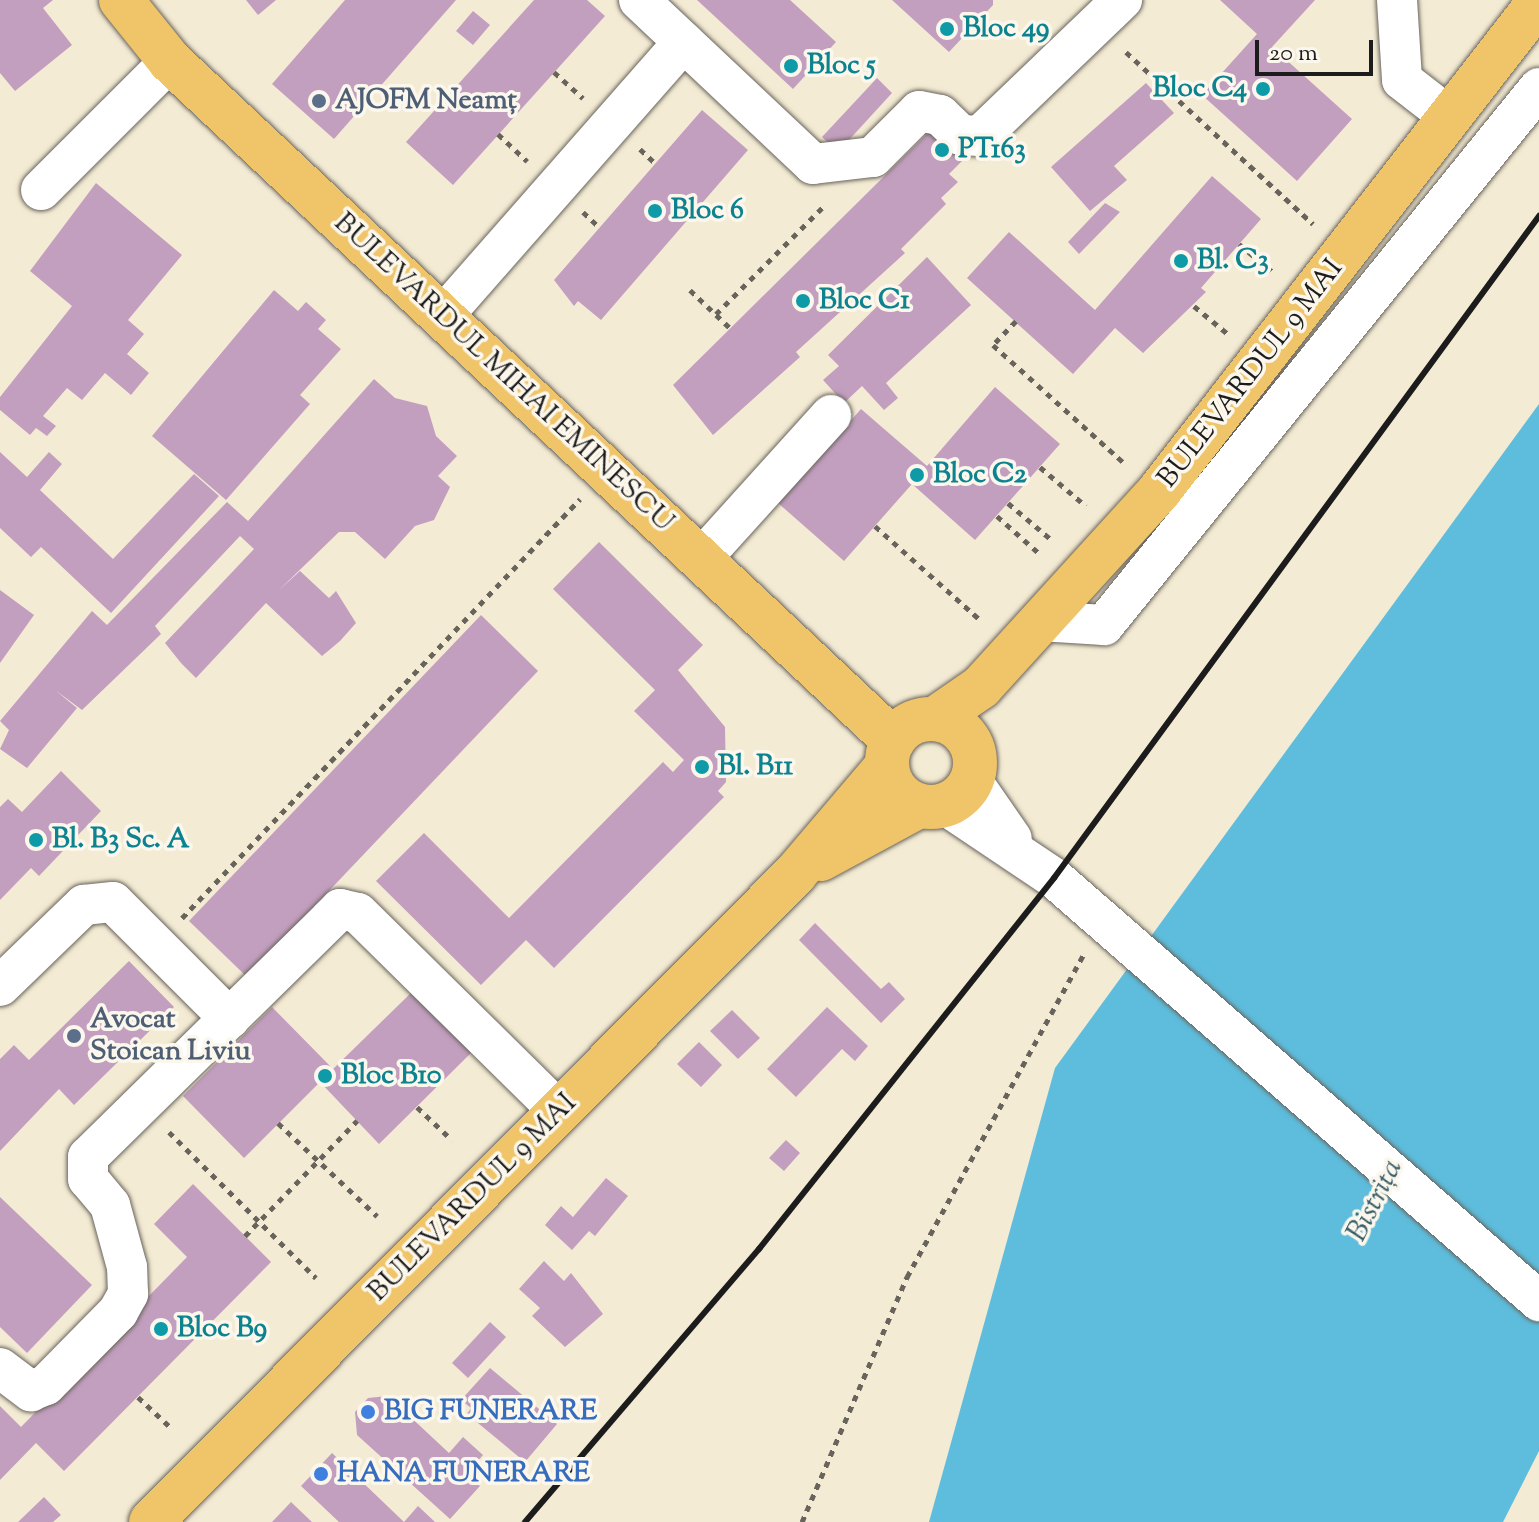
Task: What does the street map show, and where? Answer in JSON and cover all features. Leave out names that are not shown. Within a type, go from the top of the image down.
[{"type":"main road","name":"BULEVARDUL MIHAI EMINESCU","points":[[121,0],[170,61],[701,559],[890,753]]},
{"type":"main road","name":"BULEVARDUL 9 MAI","points":[[936,718],[981,687],[1160,490],[1539,2]]},
{"type":"main road","name":"BULEVARDUL 9 MAI","points":[[795,874],[953,787],[1040,621]]},
{"type":"main road","points":[[936,718],[968,737],[953,787],[897,791],[890,753],[904,727],[936,718]]},
{"type":"main road","name":"BULEVARDUL 9 MAI","points":[[151,1522],[795,874],[890,753]]},
{"type":"street","points":[[639,0],[813,164],[873,157],[919,111],[940,115],[961,135],[980,136],[1109,12]]},
{"type":"street","points":[[1397,0],[1402,80],[1451,118]]},
{"type":"street","points":[[442,317],[684,42]]},
{"type":"street","points":[[41,190],[170,61]]},
{"type":"street","points":[[1040,621],[1104,625],[1539,88]]},
{"type":"street","points":[[701,559],[831,415]]},
{"type":"street","points":[[953,787],[1027,858],[1114,930],[1539,1301]]},
{"type":"street","points":[[0,986],[84,905],[113,902],[230,1019]]},
{"type":"street","points":[[0,1368],[31,1391],[46,1385],[128,1294],[110,1205],[88,1179],[88,1157],[340,909],[358,913],[559,1111]]},
{"type":"path","points":[[1109,12],[1314,225]]},
{"type":"path","points":[[554,72],[591,105]]},
{"type":"path","points":[[498,134],[535,168]]},
{"type":"path","points":[[716,314],[829,201]]},
{"type":"path","points":[[1239,244],[1275,274]]},
{"type":"path","points":[[690,290],[730,328]]},
{"type":"path","points":[[1194,306],[1228,334]]},
{"type":"path","points":[[1016,321],[993,345],[1124,463]]},
{"type":"path","points":[[1040,467],[1086,506]]},
{"type":"path","points":[[156,945],[608,470]]},
{"type":"path","points":[[1008,503],[1053,541]]},
{"type":"path","points":[[997,516],[1041,555]]},
{"type":"path","points":[[875,526],[980,620]]},
{"type":"path","points":[[802,1522],[907,1277],[1114,930]]},
{"type":"path","points":[[142,1106],[316,1278]]},
{"type":"path","points":[[417,1107],[452,1140]]},
{"type":"path","points":[[245,1236],[357,1121]]},
{"type":"path","points":[[278,1123],[377,1216]]},
{"type":"path","points":[[138,1397],[169,1426]]},
{"type":"water","name":"Bistrița","points":[[1539,404],[1539,1451],[1503,1522],[929,1522],[1055,1068]]},
{"type":"building","points":[[0,0],[53,0],[43,8],[72,45],[15,91],[0,73]]},
{"type":"building","points":[[246,0],[276,0],[258,15]]},
{"type":"building","points":[[345,0],[456,0],[334,139],[272,84]]},
{"type":"building","points":[[534,0],[587,0],[605,16],[453,185],[406,142]]},
{"type":"building","name":"Bloc 5","points":[[697,0],[790,0],[836,42],[793,89]]},
{"type":"building","name":"Bloc 49","points":[[892,0],[993,0],[993,5],[949,52]]},
{"type":"building","name":"Bloc C4","points":[[1220,0],[1315,0],[1272,47],[1352,119],[1297,181],[1202,95],[1257,34]]},
{"type":"building","points":[[473,11],[490,25],[473,45],[456,31]]},
{"type":"building","points":[[877,78],[892,93],[838,152],[822,137]]},
{"type":"building","points":[[1146,83],[1174,113],[1114,166],[1127,180],[1090,211],[1051,167]]},
{"type":"building","name":"Bloc 6","points":[[702,110],[748,150],[601,320],[578,301],[574,306],[554,280]]},
{"type":"building","name":"Bloc C1","points":[[935,126],[966,157],[949,174],[958,182],[941,198],[946,204],[901,249],[905,253],[796,352],[800,357],[713,435],[673,385]]},
{"type":"building","name":"Bl. C3","points":[[1212,176],[1261,219],[1201,288],[1206,292],[1143,353],[1115,328],[1073,374],[967,278],[1009,232],[1095,310]]},
{"type":"building","points":[[96,183],[182,255],[128,320],[144,334],[127,354],[149,373],[131,395],[105,373],[82,400],[67,388],[43,416],[56,426],[47,436],[36,428],[30,435],[0,410],[0,397],[72,306],[30,271]]},
{"type":"building","points":[[1105,203],[1120,212],[1079,254],[1068,242]]},
{"type":"building","points":[[927,257],[971,305],[886,383],[898,398],[884,410],[862,386],[844,403],[823,380],[839,366],[828,355]]},
{"type":"building","points":[[274,290],[298,311],[306,302],[326,320],[318,329],[341,349],[300,395],[310,404],[226,500],[152,436]]},
{"type":"building","points":[[374,379],[395,398],[427,406],[436,436],[457,456],[438,476],[450,487],[434,520],[415,526],[385,559],[355,532],[339,532],[278,591],[300,571],[329,598],[336,591],[356,623],[340,641],[322,656],[266,603],[196,678],[181,663],[165,643],[254,549],[240,536],[155,626],[161,634],[82,710],[55,690],[77,708],[27,768],[0,749],[9,730],[0,721],[92,611],[107,625],[227,502],[248,521]]},
{"type":"building","name":"Bloc C2","points":[[995,387],[1060,444],[975,540],[912,484],[844,561],[778,503],[861,409],[927,466]]},
{"type":"building","points":[[0,452],[27,477],[49,452],[62,464],[40,490],[113,559],[194,474],[219,496],[111,613],[41,547],[31,557],[0,528]]},
{"type":"building","name":"Bl. B11","points":[[599,542],[703,645],[678,670],[725,727],[726,782],[718,791],[724,797],[554,968],[526,940],[481,985],[376,881],[424,833],[509,918],[663,762],[673,772],[684,760],[634,711],[655,690],[553,589]]},
{"type":"building","points":[[0,590],[34,615],[0,663]]},
{"type":"building","points":[[481,615],[538,671],[247,977],[189,921]]},
{"type":"building","name":"Bl. B3 Sc. A","points":[[61,771],[101,811],[39,876],[31,868],[0,900],[0,807],[8,799],[22,812]]},
{"type":"building","points":[[815,923],[881,989],[889,982],[905,999],[881,1023],[799,940]]},
{"type":"building","points":[[129,961],[174,1007],[74,1105],[59,1089],[0,1151],[0,1059],[14,1045],[29,1060]]},
{"type":"building","name":"Bloc B10","points":[[413,991],[472,1052],[379,1144],[320,1082],[244,1158],[183,1096],[272,1007],[333,1069]]},
{"type":"building","points":[[827,1007],[868,1046],[855,1061],[842,1049],[796,1097],[767,1069]]},
{"type":"building","points":[[732,1010],[760,1038],[738,1059],[710,1031]]},
{"type":"building","points":[[699,1042],[722,1065],[701,1087],[677,1064]]},
{"type":"building","points":[[786,1140],[800,1153],[784,1171],[769,1158]]},
{"type":"building","points":[[606,1178],[628,1196],[595,1236],[589,1231],[572,1250],[545,1225],[561,1206],[573,1217]]},
{"type":"building","name":"Bloc B9","points":[[193,1184],[271,1262],[64,1471],[36,1443],[0,1480],[0,1406],[21,1427],[187,1257],[154,1224]]},
{"type":"building","points":[[0,1197],[92,1285],[27,1353],[0,1327]]},
{"type":"building","points":[[544,1261],[564,1281],[571,1273],[603,1314],[565,1347],[532,1316],[540,1308],[519,1289]]},
{"type":"building","points":[[490,1322],[506,1337],[468,1378],[452,1363]]},
{"type":"building","points":[[490,1368],[557,1424],[525,1462],[467,1414],[471,1408],[461,1400]]},
{"type":"building","points":[[388,1396],[449,1453],[463,1437],[483,1455],[466,1474],[480,1486],[450,1519],[357,1435],[355,1412],[368,1398]]},
{"type":"building","points":[[332,1453],[404,1522],[339,1522],[301,1486]]},
{"type":"building","points":[[44,1497],[61,1515],[53,1522],[18,1522]]},
{"type":"building","points":[[291,1502],[312,1522],[272,1522]]},
{"type":"building","points":[[418,1506],[435,1522],[404,1522]]},
{"type":"railway","points":[[525,1522],[759,1249],[1054,878],[1539,216]]},
{"type":"place","name":"Bloc 49","points":[[947,29]]},
{"type":"place","name":"Bloc 5","points":[[791,66]]},
{"type":"place","name":"Bloc C4","points":[[1263,89]]},
{"type":"place","name":"AJOFM Neamț","points":[[319,101]]},
{"type":"place","name":"PT163","points":[[942,150]]},
{"type":"place","name":"Bloc 6","points":[[655,211]]},
{"type":"place","name":"Bl. C3","points":[[1181,261]]},
{"type":"place","name":"Bloc C1","points":[[803,301]]},
{"type":"place","name":"Bloc C2","points":[[917,475]]},
{"type":"place","name":"Bl. B11","points":[[702,767]]},
{"type":"place","name":"Bl. B3 Sc. A","points":[[36,840]]},
{"type":"place","name":"Avocat Stoican Liviu","points":[[74,1036]]},
{"type":"place","name":"Bloc B10","points":[[325,1076]]},
{"type":"place","name":"Bloc B9","points":[[161,1329]]},
{"type":"place","name":"BIG FUNERARE","points":[[368,1412]]},
{"type":"place","name":"HANA FUNERARE","points":[[321,1474]]}]
